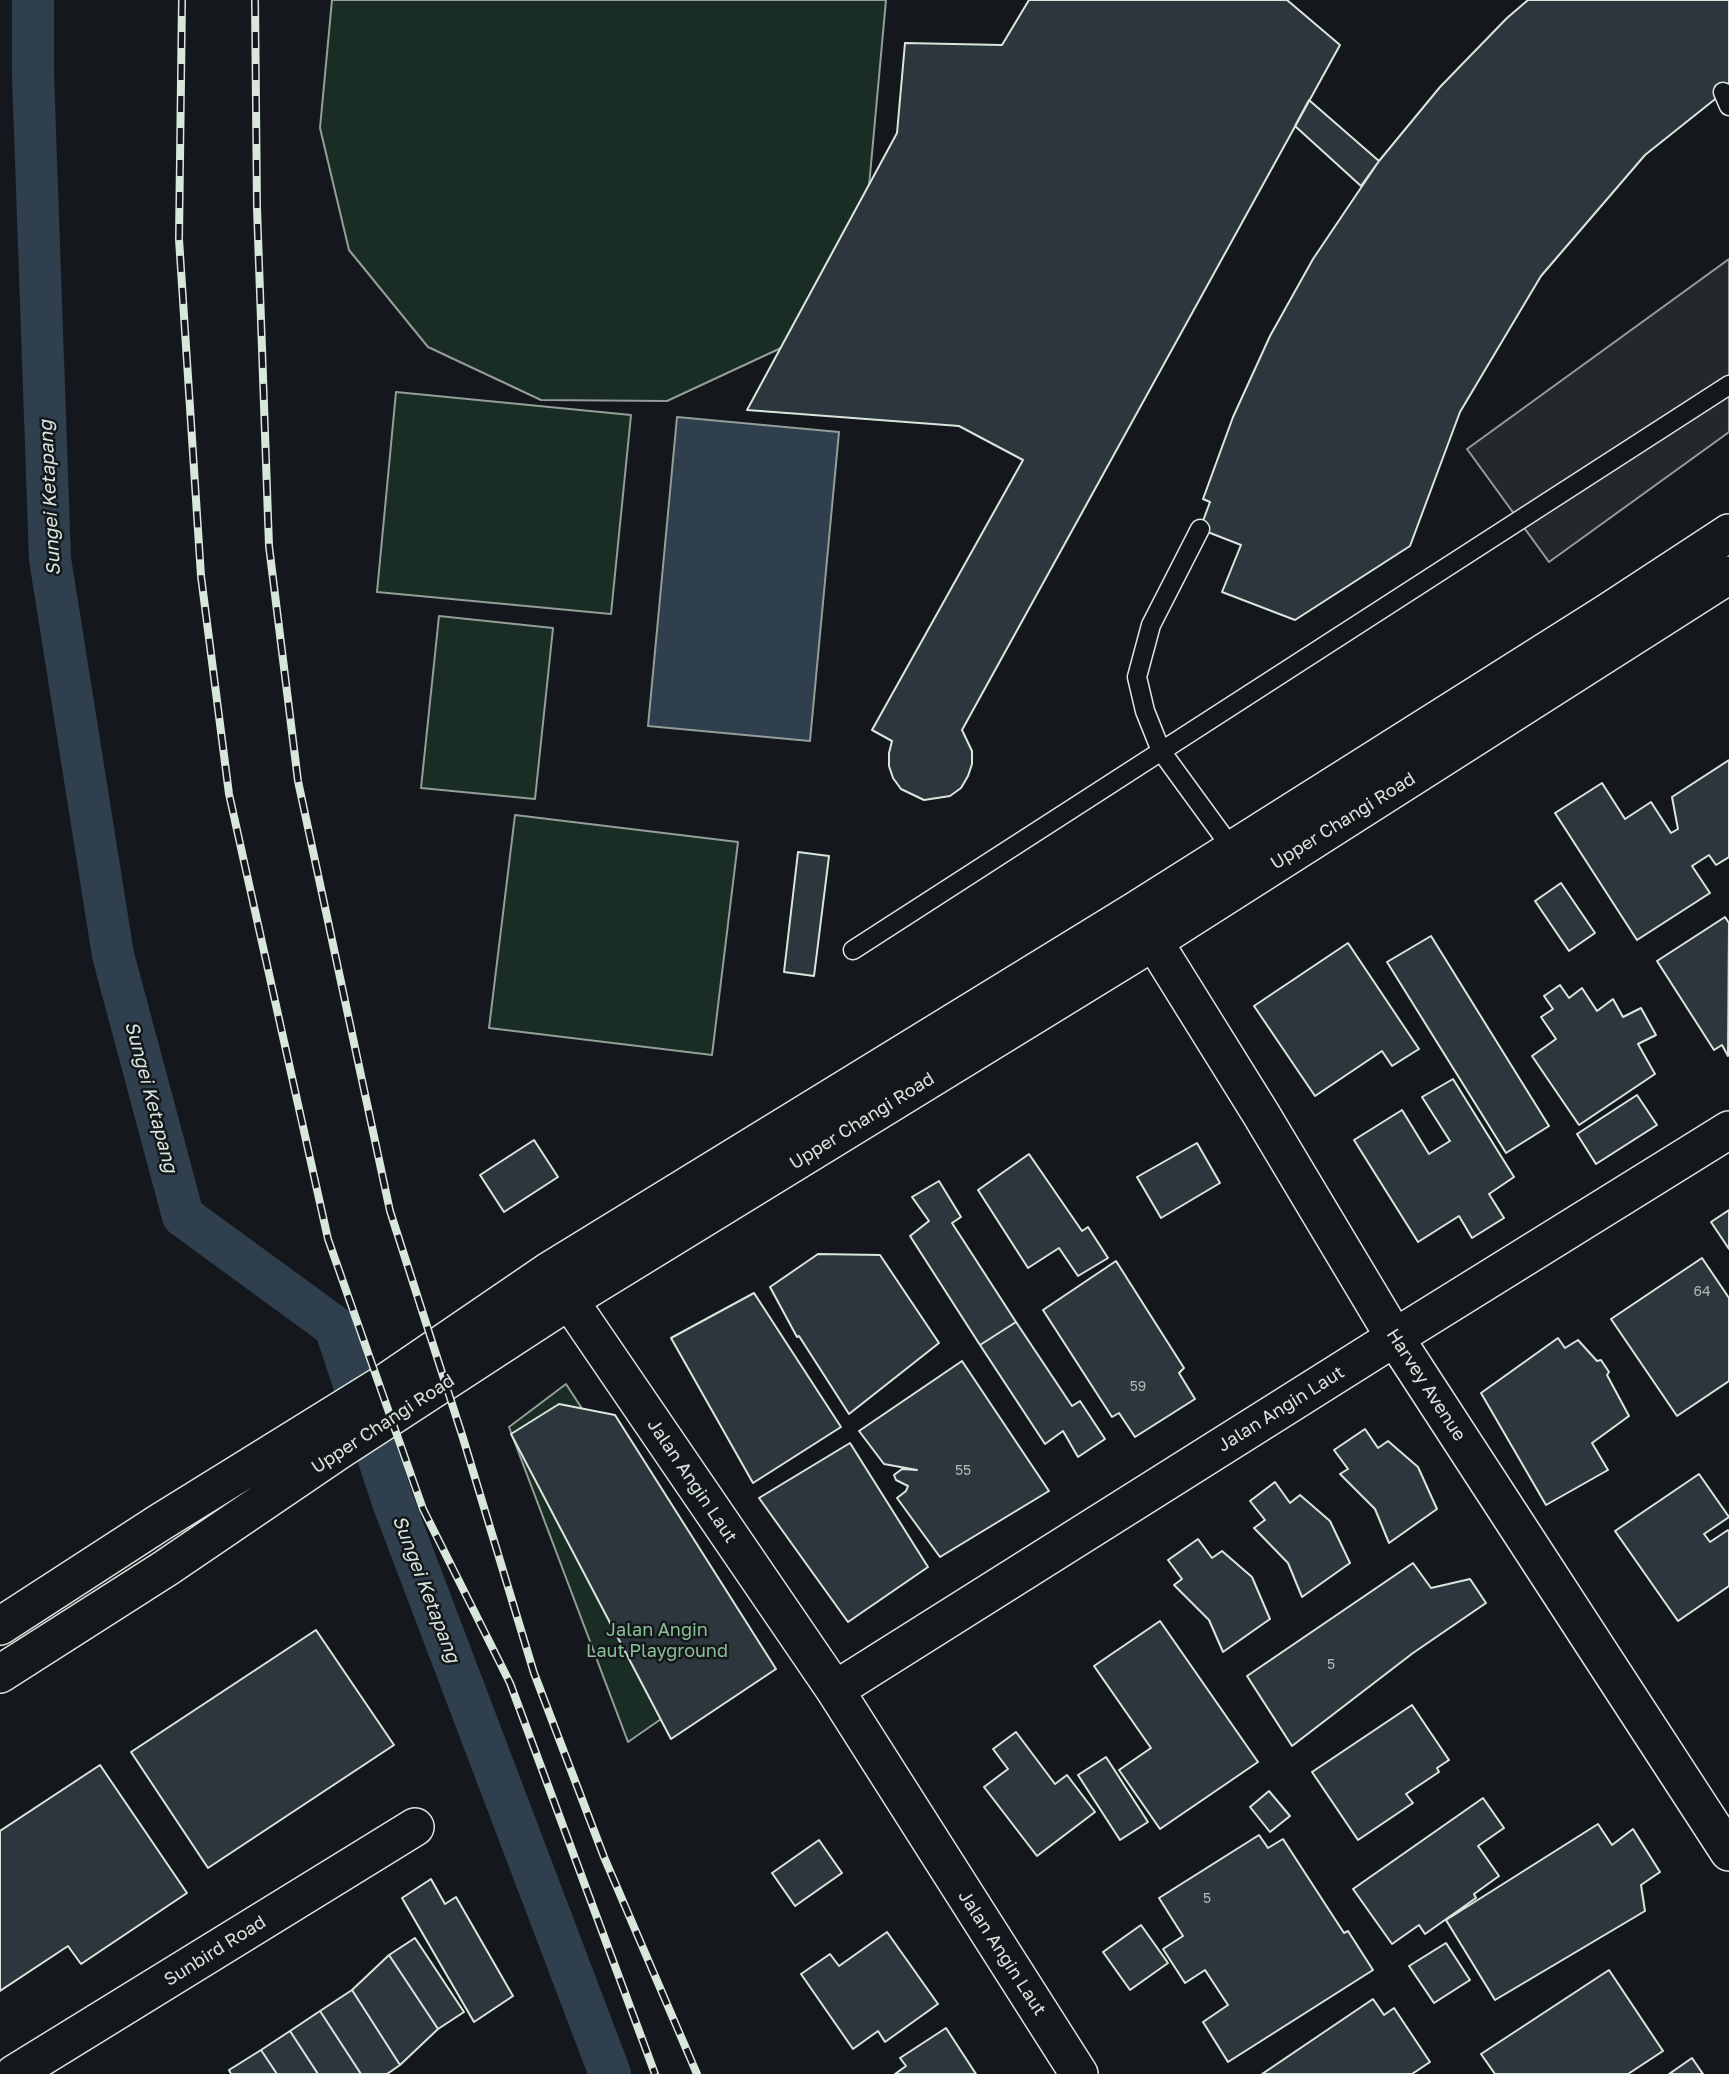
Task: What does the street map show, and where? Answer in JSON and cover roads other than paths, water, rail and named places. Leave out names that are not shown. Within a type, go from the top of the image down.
[{"type":"street","name":"Upper Changi Road","points":[[1616,628],[1729,533]]},
{"type":"street","name":"Upper Changi Road","points":[[0,1626],[170,1516],[328,1438],[392,1398],[570,1300],[1144,926],[1616,628],[1729,575]]},
{"type":"street","name":"Upper Changi Road","points":[[392,1398],[549,1271],[1144,926]]},
{"type":"street","name":"Harvey Avenue","points":[[1144,926],[1261,1114],[1395,1338],[1729,1852]]},
{"type":"street","name":"Jalan Angin Laut","points":[[835,1690],[1729,1130]]},
{"type":"street","name":"Jalan Angin Laut","points":[[549,1271],[835,1690],[1079,2074]]},
{"type":"street","name":"Upper Changi Road","points":[[0,1674],[166,1568],[328,1438]]},
{"type":"street","name":"Sunbird Road","points":[[14,2074],[415,1828]]},
{"type":"lane","points":[[853,950],[1729,385]]},
{"type":"lane","points":[[1200,529],[1151,625],[1137,677],[1145,711],[1161,751],[1243,863]]},
{"type":"water","points":[[677,417],[839,432],[810,741],[648,726]]},
{"type":"waterway","name":"Sungei Ketapang","points":[[33,0],[33,75],[50,559],[113,955],[183,1216],[335,1327],[393,1502],[610,2074]]},
{"type":"railway","points":[[182,0],[179,239],[201,576],[229,794],[328,1239],[423,1509],[510,1683],[655,2074]]},
{"type":"railway","points":[[255,0],[257,208],[269,546],[298,781],[390,1211],[463,1438],[534,1673],[604,1857],[697,2074]]},
{"type":"park label","name":"Jalan Angin Laut Playground","points":[[657,1640]]}]
